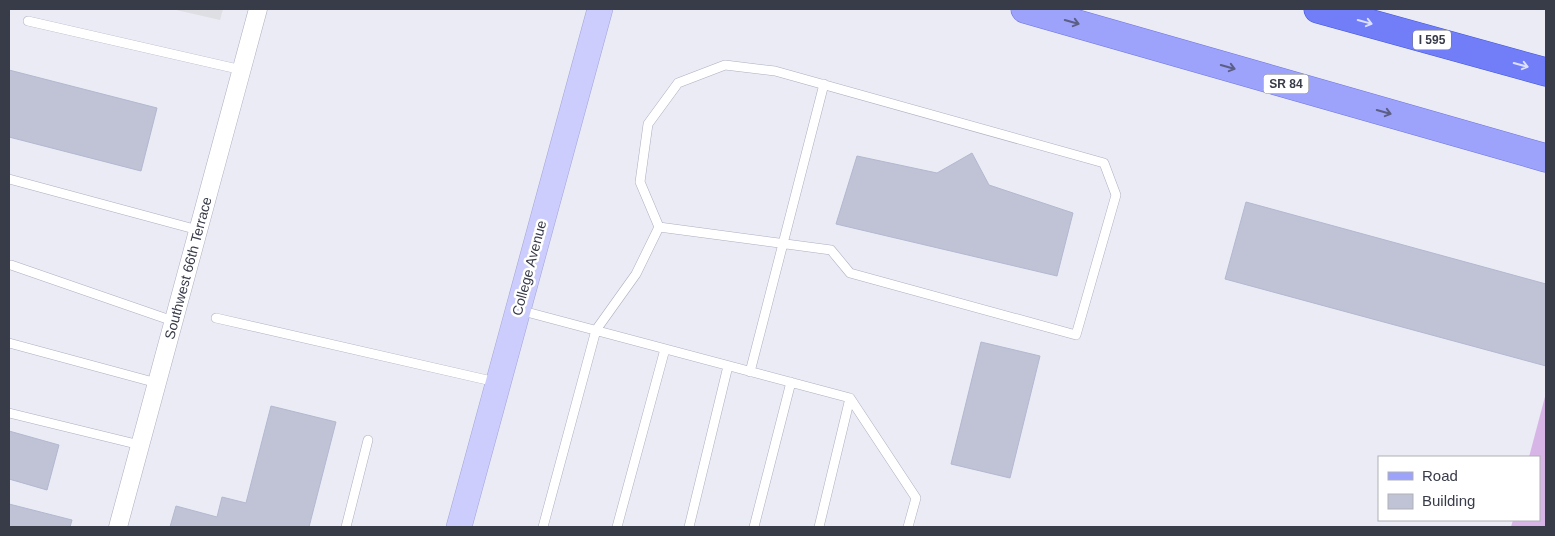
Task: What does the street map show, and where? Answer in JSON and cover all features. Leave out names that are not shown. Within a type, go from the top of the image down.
[{"type":"highway","name":"I 595","points":[[1318,9],[1546,72]]},
{"type":"main road","name":"SR 84","points":[[1025,9],[1546,158]]},
{"type":"street","name":"Southwest 66th Terrace","points":[[118,527],[258,9]]},
{"type":"street","name":"College Avenue","points":[[459,527],[600,9]]},
{"type":"lane","points":[[28,21],[242,70]]},
{"type":"lane","points":[[543,527],[596,330],[636,274],[659,227],[640,182],[641,172],[648,124],[678,83],[725,65],[775,71],[1104,163],[1116,195],[1076,334],[850,273],[832,250],[659,227]]},
{"type":"lane","points":[[750,372],[824,84]]},
{"type":"lane","points":[[9,179],[198,230]]},
{"type":"lane","points":[[11,265],[173,321]]},
{"type":"lane","points":[[518,310],[850,398],[916,498],[908,527]]},
{"type":"lane","points":[[216,318],[499,382]]},
{"type":"lane","points":[[9,343],[157,383]]},
{"type":"lane","points":[[617,527],[665,349]]},
{"type":"lane","points":[[688,527],[728,366]]},
{"type":"lane","points":[[754,527],[791,382]]},
{"type":"lane","points":[[818,527],[850,398]]},
{"type":"lane","points":[[9,413],[140,445]]},
{"type":"lane","points":[[346,527],[368,440]]},
{"type":"shaded area","points":[[172,9],[223,9],[220,20]]},
{"type":"shaded area","points":[[1546,393],[1546,527],[1511,527],[1513,521],[1540,521],[1540,456],[1529,456]]},
{"type":"building","points":[[9,70],[157,108],[141,171],[9,137]]},
{"type":"building","points":[[972,153],[989,185],[1073,213],[1057,276],[836,224],[857,156],[937,173]]},
{"type":"building","points":[[1246,202],[1546,284],[1546,366],[1225,279]]},
{"type":"building","points":[[981,342],[1040,356],[1010,478],[951,464]]},
{"type":"building","points":[[271,406],[336,422],[309,527],[170,527],[176,506],[217,517],[222,497],[246,503]]},
{"type":"building","points":[[9,431],[59,445],[47,490],[9,479]]},
{"type":"building","points":[[9,504],[72,520],[70,527],[9,527]]}]
